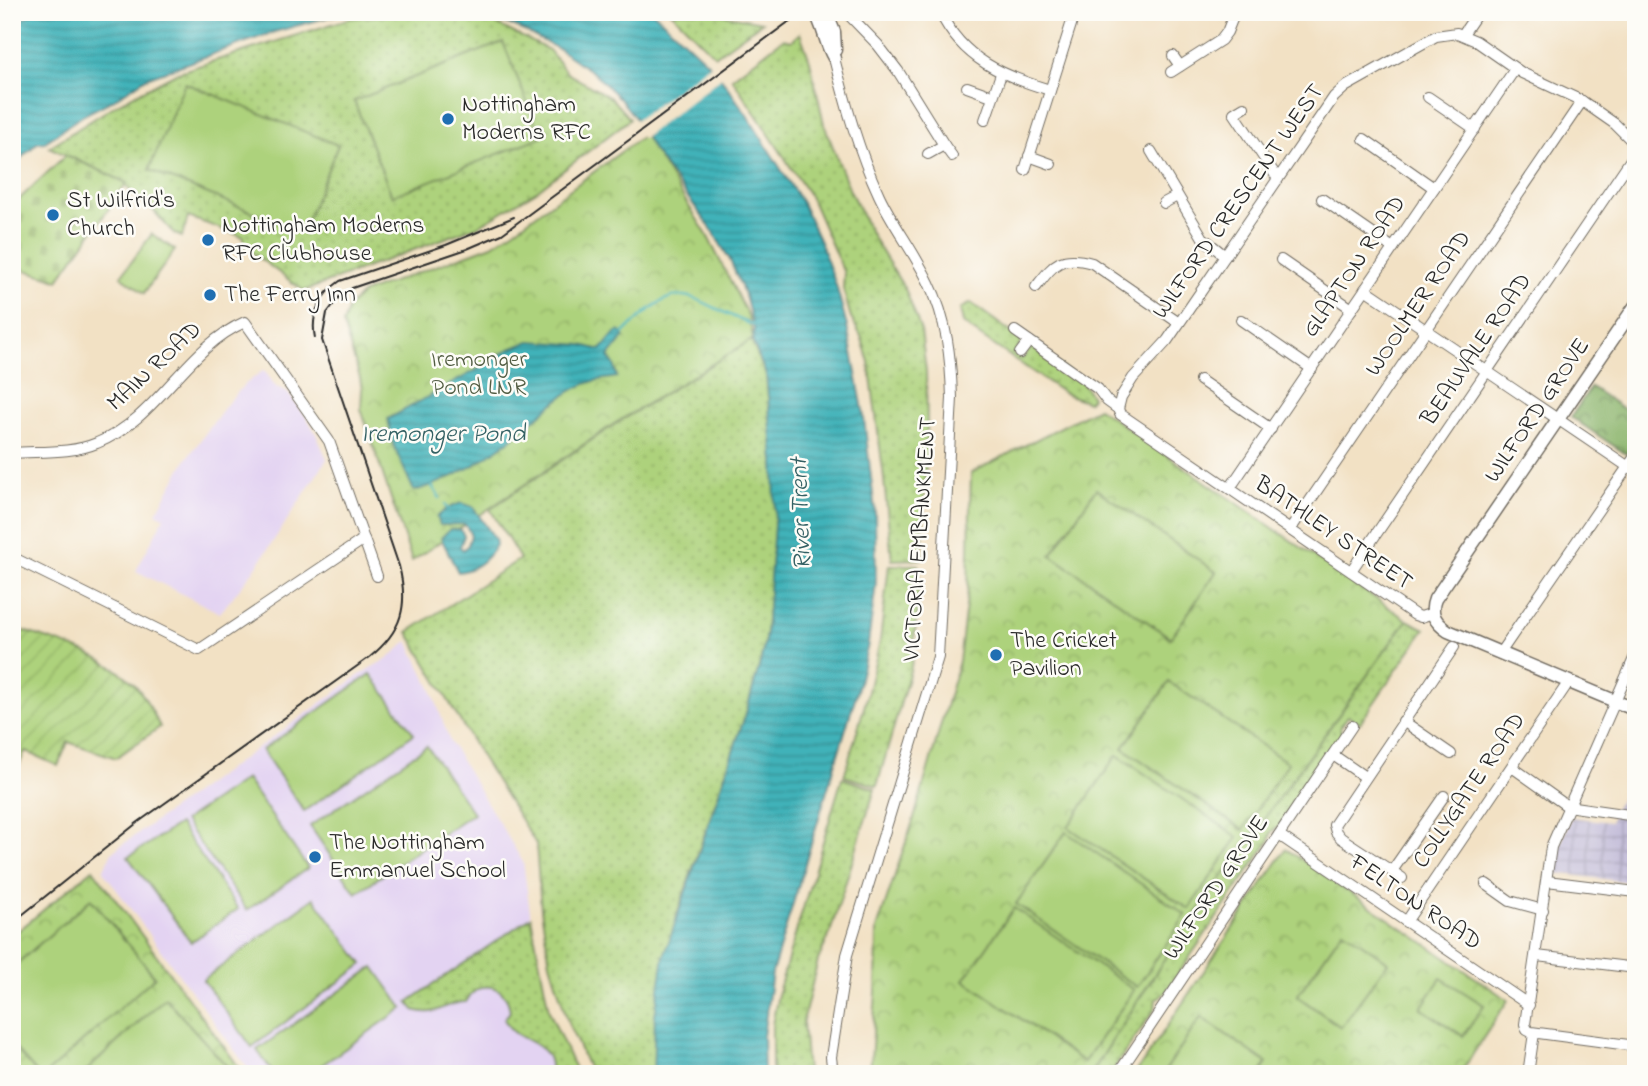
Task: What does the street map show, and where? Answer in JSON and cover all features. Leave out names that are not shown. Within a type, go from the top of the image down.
[{"type":"street","name":"VICTORIA EMBANKMENT","points":[[815,12],[827,20],[848,113],[862,156],[880,197],[924,272],[938,304],[950,356],[951,398],[938,657],[847,955],[831,1057],[833,1074]]},
{"type":"street","points":[[940,12],[946,24],[969,51],[1001,74],[1050,90]]},
{"type":"street","points":[[1025,170],[1075,12]]},
{"type":"street","points":[[1172,55],[1175,69],[1221,40],[1235,12]]},
{"type":"street","points":[[1478,12],[1463,34],[1515,69],[1582,101],[1615,124],[1636,145]]},
{"type":"street","points":[[827,20],[848,13],[878,45],[898,71],[951,156]]},
{"type":"street","name":"WILFORD CRESCENT WEST","points":[[1118,409],[1121,397],[1133,378],[1167,341],[1339,92],[1436,36],[1463,34]]},
{"type":"street","name":"GLAPTON ROAD","points":[[1230,488],[1515,69]]},
{"type":"street","points":[[985,120],[1001,74]]},
{"type":"street","points":[[967,87],[992,96]]},
{"type":"street","points":[[1428,97],[1475,129]]},
{"type":"street","name":"WOOLMER ROAD","points":[[1290,530],[1582,101]]},
{"type":"street","points":[[1244,107],[1234,113],[1278,179]]},
{"type":"street","points":[[1364,139],[1434,188]]},
{"type":"street","points":[[929,154],[944,145]]},
{"type":"street","points":[[1152,151],[1203,238],[1225,256]]},
{"type":"street","name":"BEAUVALE ROAD","points":[[1351,571],[1636,152]]},
{"type":"street","points":[[1029,156],[1051,163]]},
{"type":"street","points":[[1164,203],[1177,195]]},
{"type":"street","points":[[1322,199],[1393,248]]},
{"type":"street","points":[[1035,287],[1052,265],[1079,259],[1092,263],[1179,323]]},
{"type":"street","points":[[1281,260],[1352,309]]},
{"type":"street","points":[[1365,289],[1632,469]]},
{"type":"street","name":"WILFORD GROVE","points":[[1433,613],[1435,599],[1636,305]]},
{"type":"street","points":[[1241,320],[1312,369]]},
{"type":"street","name":"MAIN ROAD","points":[[12,453],[86,447],[109,437],[153,402],[214,338],[245,322],[329,442],[364,539]]},
{"type":"street","name":"BATHLEY STREET","points":[[1015,331],[1098,389],[1120,414],[1415,615],[1421,617],[1433,613],[1436,622],[1448,631],[1636,710]]},
{"type":"street","points":[[1020,353],[1029,341]]},
{"type":"street","points":[[1200,380],[1270,429]]},
{"type":"street","points":[[1500,653],[1632,469],[1636,455]]},
{"type":"street","points":[[12,557],[200,650],[364,539],[377,576]]},
{"type":"street","points":[[1402,878],[1340,838],[1334,828],[1337,817],[1454,646]]},
{"type":"street","points":[[1636,654],[1551,846],[1525,1027],[1534,1033],[1636,1046]]},
{"type":"street","name":"COLLYGATE ROAD","points":[[1406,922],[1568,683]]},
{"type":"street","points":[[1403,721],[1451,754]]},
{"type":"street","name":"WILFORD GROVE","points":[[1118,1074],[1352,726]]},
{"type":"street","points":[[1333,755],[1365,777]]},
{"type":"street","points":[[1512,766],[1567,806],[1636,816]]},
{"type":"street","points":[[1392,871],[1444,796]]},
{"type":"street","name":"FELTON ROAD","points":[[1279,835],[1529,1005]]},
{"type":"street","points":[[1547,881],[1636,892]]},
{"type":"street","points":[[1486,884],[1510,901],[1543,910]]},
{"type":"street","points":[[1536,956],[1636,968]]},
{"type":"street","points":[[1528,1074],[1534,1033]]},
{"type":"shaded area","points":[[264,370],[276,387],[286,391],[307,418],[327,459],[257,566],[220,613],[136,571],[164,517],[156,513],[186,460],[227,404],[243,386]]},
{"type":"shaded area","name":"The Nottingham Emmanuel School","points":[[408,641],[432,690],[450,742],[523,862],[534,940],[549,1011],[577,1074],[252,1074],[103,871],[112,852],[367,670],[390,657]]},
{"type":"shaded area","points":[[1636,775],[1636,883],[1555,873],[1558,852],[1571,817],[1610,822],[1615,808]]},
{"type":"green space","points":[[671,12],[708,12],[762,22],[715,56]]},
{"type":"green space","points":[[402,14],[494,23],[549,50],[567,73],[611,98],[630,119],[538,190],[480,225],[304,291],[243,246],[244,237],[188,217],[182,237],[174,234],[154,211],[125,186],[126,183],[49,147],[119,103],[176,73],[351,18]]},
{"type":"green space","points":[[800,33],[810,61],[824,124],[850,191],[873,237],[906,291],[921,331],[926,371],[927,429],[922,559],[892,560],[869,362],[861,336],[851,318],[843,289],[844,273],[811,198],[732,78],[783,39],[791,41]]},
{"type":"green space","name":"Nottingham Moderns RFC","points":[[503,42],[541,137],[392,196],[354,101]]},
{"type":"green space","points":[[185,83],[338,145],[302,232],[149,170]]},
{"type":"green space","name":"Iremonger Pond LNR","points":[[644,135],[707,235],[749,318],[753,339],[614,424],[412,561],[361,409],[360,378],[343,324],[349,306],[363,293],[492,245]]},
{"type":"green space","points":[[66,155],[127,183],[58,280],[12,266],[12,206]]},
{"type":"green space","points":[[152,234],[175,250],[144,293],[121,276]]},
{"type":"green space","points":[[971,303],[1023,341],[1014,353],[1022,359],[1032,347],[1081,381],[1092,397],[1088,402],[1064,393],[970,329],[963,323],[960,309]]},
{"type":"green space","points":[[751,340],[766,375],[777,493],[766,634],[761,660],[746,713],[677,914],[655,1074],[591,1074],[569,1025],[550,963],[541,910],[536,844],[408,632],[520,559],[490,509],[614,425]]},
{"type":"green space","points":[[1591,387],[1628,412],[1636,401],[1636,439],[1626,454],[1571,417]]},
{"type":"green space","points":[[1098,408],[1407,620],[1176,941],[1091,1074],[870,1074],[877,929],[915,815],[959,661],[968,589],[971,473]]},
{"type":"green space","points":[[1096,489],[1216,572],[1171,638],[1051,555]]},
{"type":"green space","points":[[889,565],[919,565],[918,604],[911,667],[877,786],[844,776],[880,641]]},
{"type":"green space","points":[[1407,620],[1425,629],[1360,723],[1348,716],[1340,728],[1342,734],[1280,826],[1271,832],[1270,840],[1165,993],[1156,999],[1155,1009],[1110,1074],[1091,1074],[1176,941]]},
{"type":"green space","points":[[12,627],[77,649],[109,664],[135,685],[160,727],[116,758],[68,742],[58,766],[25,751],[12,782]]},
{"type":"green space","points":[[371,674],[414,734],[304,811],[262,750]]},
{"type":"green space","points":[[1169,682],[1288,763],[1243,830],[1123,748]]},
{"type":"green space","points":[[427,746],[473,813],[356,893],[310,826]]},
{"type":"green space","points":[[1117,755],[1238,837],[1189,909],[1068,827]]},
{"type":"green space","points":[[842,778],[875,789],[829,936],[818,960],[803,1021],[807,1074],[772,1074],[772,1025],[779,989]]},
{"type":"green space","points":[[246,779],[308,868],[247,910],[184,821]]},
{"type":"green space","points":[[179,824],[238,909],[191,942],[128,857]]},
{"type":"green space","points":[[1066,832],[1186,915],[1137,987],[1016,904]]},
{"type":"green space","points":[[1286,849],[1508,1000],[1460,1074],[1135,1074]]},
{"type":"green space","points":[[93,869],[244,1074],[12,1074],[12,936]]},
{"type":"green space","points":[[314,898],[363,964],[252,1047],[203,980]]},
{"type":"green space","points":[[91,899],[155,977],[46,1074],[38,1074],[12,1045],[12,968]]},
{"type":"green space","points":[[1014,908],[1134,990],[1084,1062],[964,980]]},
{"type":"green space","points":[[531,917],[549,1011],[577,1074],[550,1074],[545,1052],[513,1032],[507,1025],[504,1019],[510,1012],[508,1003],[499,990],[492,987],[478,989],[466,1002],[435,1011],[414,1010],[408,1002]]},
{"type":"green space","points":[[1343,930],[1388,962],[1341,1027],[1297,996]]},
{"type":"green space","points":[[374,967],[403,1008],[309,1074],[274,1074],[257,1050]]},
{"type":"green space","points":[[1441,978],[1484,1005],[1463,1036],[1421,1008]]},
{"type":"green space","points":[[165,998],[234,1074],[83,1074]]},
{"type":"green space","points":[[1201,1017],[1267,1063],[1260,1074],[1163,1074]]},
{"type":"water","points":[[37,12],[347,12],[274,32],[146,78],[113,100],[80,117],[45,142],[37,143],[19,160],[12,175],[12,23]]},
{"type":"water","name":"River Trent","points":[[455,12],[653,12],[709,64],[747,115],[802,203],[836,285],[863,410],[875,511],[876,584],[868,644],[856,695],[772,973],[763,1036],[764,1074],[653,1074],[655,1015],[664,956],[746,713],[766,634],[775,511],[774,461],[766,375],[753,342],[754,329],[745,296],[730,260],[710,227],[653,150],[636,119],[595,74],[559,49],[516,27],[493,18]]},
{"type":"water","name":"Iremonger Pond","points":[[620,331],[625,337],[608,357],[614,364],[617,377],[594,381],[571,391],[484,458],[443,481],[414,491],[393,444],[388,419],[508,350],[530,341],[582,345],[601,350],[615,333]]},
{"type":"water","points":[[461,503],[473,507],[495,539],[496,545],[480,563],[458,572],[441,538],[450,529],[461,530],[464,536],[460,547],[463,550],[471,535],[465,524],[440,525],[437,517],[446,509]]},
{"type":"pier","points":[[713,63],[723,76],[642,139],[633,122]]},
{"type":"waterway","points":[[623,334],[660,302],[685,296],[753,325]]},
{"type":"waterway","points":[[432,486],[440,498]]},
{"type":"waterway","points":[[445,505],[448,509]]},
{"type":"tram line","points":[[12,923],[137,823],[370,657],[396,627],[403,606],[399,566],[322,340],[327,313],[340,296],[352,288],[467,249],[502,234],[802,12]]},
{"type":"tram line","points":[[315,338],[314,321],[318,305],[327,292],[340,281],[446,245],[514,217]]},
{"type":"place","name":"Nottingham Moderns RFC","points":[[448,119]]},
{"type":"place","name":"St Wilfrid's Church","points":[[53,215]]},
{"type":"place","name":"Nottingham Moderns RFC Clubhouse","points":[[208,240]]},
{"type":"place","name":"The Ferry Inn","points":[[210,295]]},
{"type":"place","name":"The Cricket Pavilion","points":[[996,655]]},
{"type":"place","name":"The Nottingham Emmanuel School","points":[[315,857]]}]
